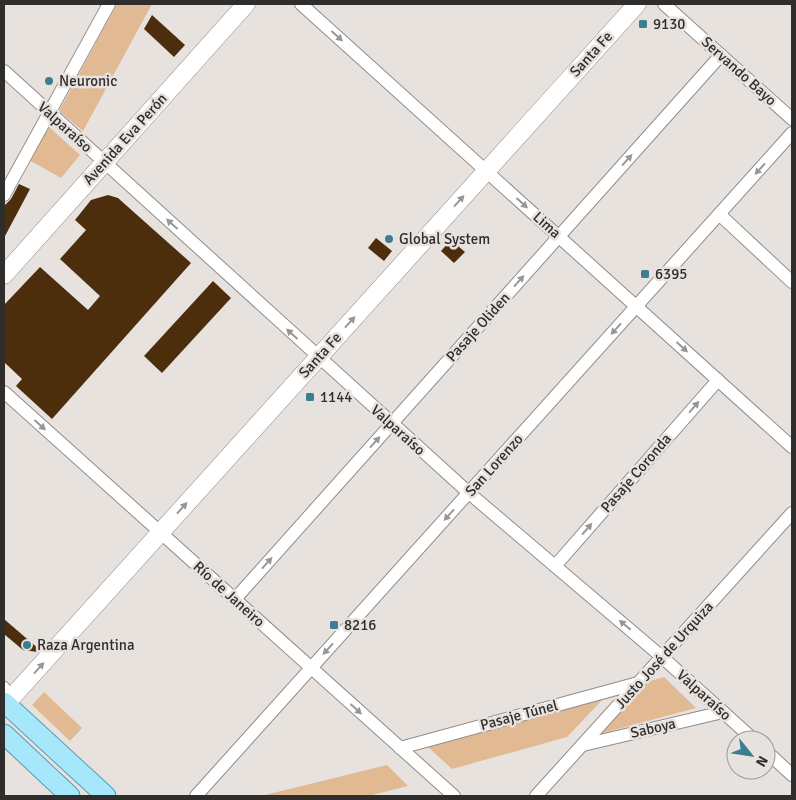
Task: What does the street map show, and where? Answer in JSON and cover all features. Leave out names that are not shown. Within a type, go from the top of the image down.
[{"type":"main road","name":"Avenida Eva Perón","points":[[4,275],[246,4]]},
{"type":"main road","name":"Santa Fe","points":[[4,700],[160,533],[637,4]]},
{"type":"main road","points":[[4,700],[106,796]]},
{"type":"main road","points":[[4,734],[70,796]]},
{"type":"street","points":[[4,195],[109,4]]},
{"type":"street","name":"Lima","points":[[301,4],[792,447]]},
{"type":"street","name":"Servando Bayo","points":[[664,4],[792,119]]},
{"type":"street","name":"Pasaje Oliden","points":[[235,599],[721,55]]},
{"type":"street","name":"Valparaíso","points":[[4,72],[468,493],[662,657],[743,730]]},
{"type":"street","name":"San Lorenzo","points":[[196,796],[792,133]]},
{"type":"street","points":[[719,214],[792,282]]},
{"type":"street","name":"Pasaje Coronda","points":[[555,566],[718,380]]},
{"type":"street","name":"Río de Janeiro","points":[[4,392],[454,796]]},
{"type":"street","name":"Justo José de Urquiza","points":[[536,796],[792,513]]},
{"type":"street","name":"Pasaje Túnel","points":[[400,748],[638,683]]},
{"type":"street","name":"Saboya","points":[[583,745],[723,712]]},
{"type":"street","points":[[776,760],[792,775]]},
{"type":"shaded area","points":[[117,4],[152,4],[83,131],[59,111]]},
{"type":"shaded area","points":[[48,126],[80,155],[61,178],[29,160]]},
{"type":"shaded area","points":[[664,677],[696,708],[599,734],[650,681]]},
{"type":"shaded area","points":[[44,692],[82,728],[70,741],[32,705]]},
{"type":"shaded area","points":[[604,698],[567,737],[452,769],[428,747]]},
{"type":"shaded area","points":[[387,765],[408,786],[368,796],[261,796]]},
{"type":"building","points":[[152,15],[185,45],[174,57],[144,29]]},
{"type":"building","points":[[19,184],[30,189],[4,238],[4,206],[11,199]]},
{"type":"building","points":[[108,195],[118,198],[191,263],[52,419],[16,386],[22,379],[4,362],[4,305],[40,267],[88,310],[100,296],[60,259],[86,230],[75,220],[91,200]]},
{"type":"building","points":[[376,238],[392,251],[384,261],[368,248]]},
{"type":"building","points":[[451,240],[465,252],[454,263],[441,251]]},
{"type":"building","points":[[213,281],[231,298],[162,373],[144,356]]},
{"type":"building","points":[[4,619],[40,650],[38,652],[23,650],[4,634]]},
{"type":"place","name":"9130","points":[[643,24]]},
{"type":"place","name":"Neuronic","points":[[49,81]]},
{"type":"place","name":"Global System","points":[[389,239]]},
{"type":"place","name":"6395","points":[[645,274]]},
{"type":"place","name":"1144","points":[[310,397]]},
{"type":"place","name":"8216","points":[[334,625]]},
{"type":"place","name":"Raza Argentina","points":[[27,645]]}]
